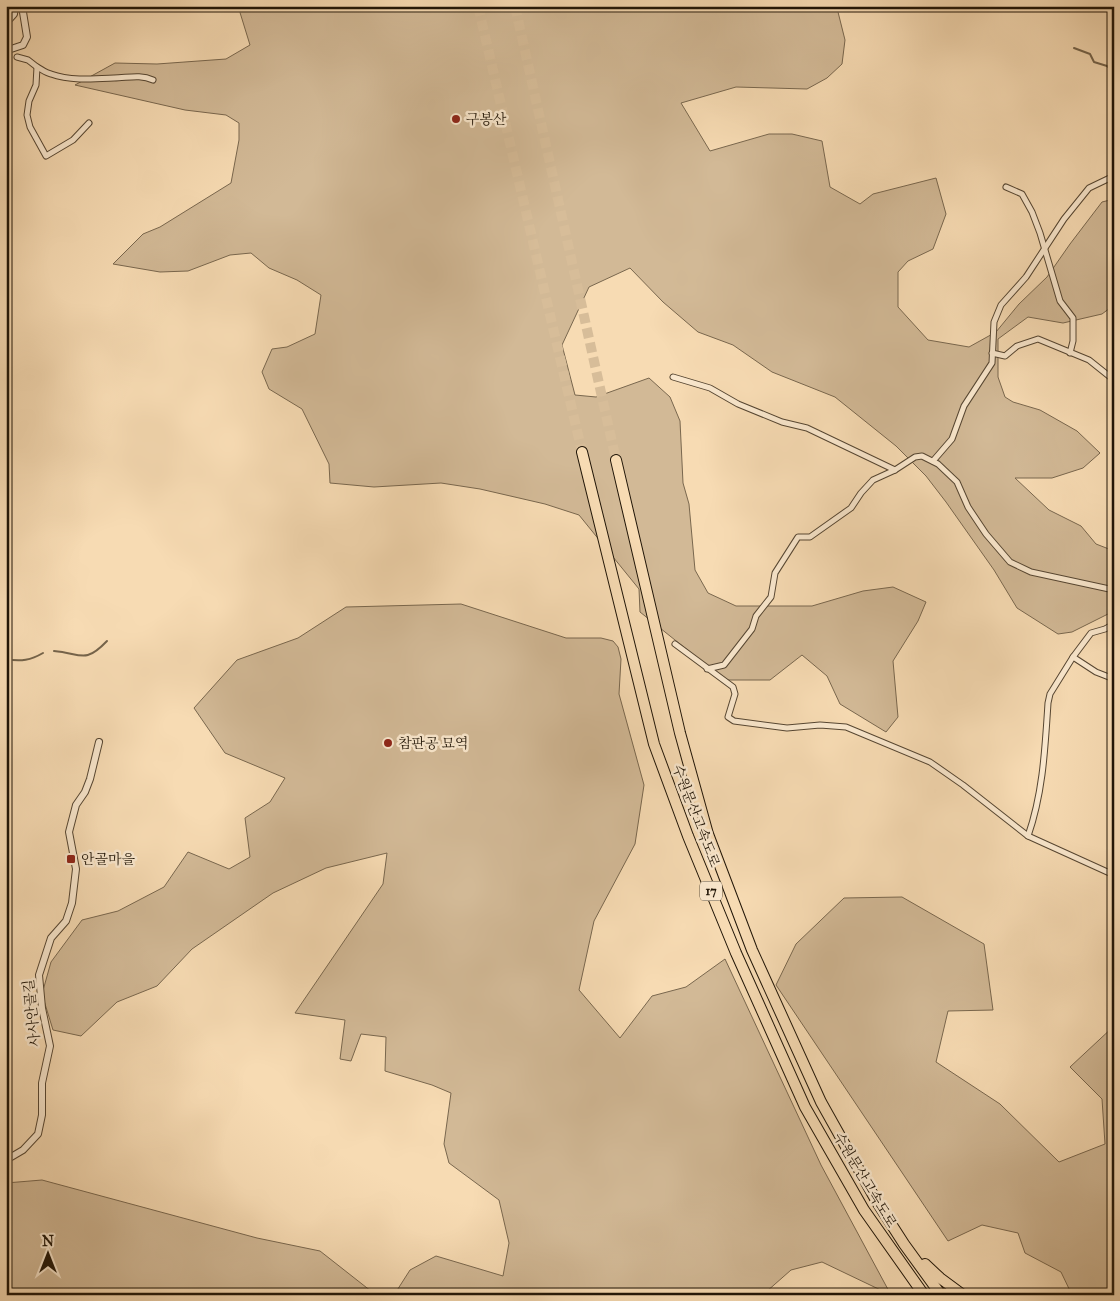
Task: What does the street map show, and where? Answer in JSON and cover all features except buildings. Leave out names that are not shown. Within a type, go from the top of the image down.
[{"type":"highway","name":"수원문산고속도로","points":[[582,452],[654,744],[692,845],[736,953],[805,1107],[864,1210],[924,1295]]},
{"type":"highway","name":"수원문산고속도로","points":[[616,460],[680,733],[708,834],[752,950],[821,1102],[877,1202],[904,1244],[942,1295]]},
{"type":"highway","points":[[904,1244],[940,1278],[963,1295]]},
{"type":"street","points":[[6,23],[14,14],[15,6]]},
{"type":"street","points":[[6,44],[14,48],[23,45],[26,38],[22,6]]},
{"type":"street","points":[[16,57],[28,60],[51,74],[69,78],[134,76],[147,77],[152,80]]},
{"type":"street","points":[[37,67],[36,85],[29,101],[27,115],[30,127],[46,156],[73,140],[89,123]]},
{"type":"street","points":[[933,461],[952,439],[964,406],[992,363],[994,322],[1001,305],[1026,277],[1064,219],[1089,188],[1114,176]]},
{"type":"street","points":[[1006,187],[1022,194],[1035,219],[1060,302],[1073,318],[1073,341],[1070,353]]},
{"type":"street","points":[[992,353],[1005,356],[1017,346],[1038,339],[1089,360],[1114,380]]},
{"type":"street","points":[[1114,358],[1114,366]]},
{"type":"street","points":[[673,377],[710,388],[738,404],[782,422],[808,428],[895,470]]},
{"type":"street","points":[[707,669],[724,665],[752,629],[756,616],[771,597],[775,574],[798,537],[810,537],[851,508],[861,492],[873,480],[895,470],[915,457],[922,456],[933,461],[957,482],[968,507],[986,534],[1010,562],[1031,572],[1114,590]]},
{"type":"street","points":[[1028,836],[1036,813],[1042,782],[1050,694],[1073,657],[1091,634],[1105,630],[1114,624]]},
{"type":"street","points":[[675,644],[733,687],[735,694],[728,717],[734,721],[787,728],[820,725],[846,727],[930,762],[963,785],[1028,836],[1114,875]]},
{"type":"street","points":[[1073,657],[1096,672],[1114,679]]},
{"type":"street","name":"사사안골길","points":[[6,1160],[23,1150],[38,1134],[42,1116],[42,1083],[50,1046],[42,1008],[39,975],[51,938],[66,921],[72,903],[76,869],[69,832],[76,806],[85,792],[90,779],[99,742]]},
{"type":"shaded area","points":[[238,6],[834,6],[837,8],[845,40],[842,64],[827,78],[807,89],[736,87],[681,103],[710,151],[769,134],[792,134],[822,141],[830,187],[860,204],[873,194],[936,178],[946,214],[933,249],[908,261],[898,272],[898,307],[928,340],[969,347],[996,332],[1019,304],[1047,277],[1102,202],[1114,199],[1114,305],[1102,314],[1063,323],[1028,317],[998,339],[998,377],[1005,397],[1013,402],[1040,410],[1077,431],[1100,453],[1083,468],[1052,478],[1015,478],[1049,510],[1081,526],[1096,544],[1114,551],[1114,611],[1072,632],[1058,634],[1017,608],[994,570],[946,502],[926,476],[896,446],[835,397],[772,372],[733,345],[698,332],[663,302],[630,268],[589,287],[562,345],[575,395],[596,397],[649,378],[670,397],[680,421],[683,483],[689,504],[695,570],[708,593],[736,606],[812,606],[863,591],[893,587],[926,602],[918,621],[893,661],[898,717],[886,732],[840,704],[827,676],[802,655],[770,680],[725,680],[640,612],[639,589],[579,515],[545,504],[480,489],[441,483],[374,487],[330,483],[329,464],[302,409],[269,389],[262,372],[272,349],[287,347],[315,334],[321,295],[297,280],[269,268],[251,253],[230,255],[188,271],[160,272],[113,264],[143,234],[160,227],[231,183],[239,140],[239,123],[226,115],[185,110],[75,85],[115,63],[157,64],[226,59],[250,45]]},
{"type":"shaded area","points":[[461,604],[566,638],[601,638],[613,641],[618,647],[621,659],[619,694],[644,785],[635,844],[594,921],[579,990],[620,1038],[652,996],[686,987],[725,959],[821,1165],[891,1295],[822,1262],[791,1270],[766,1292],[768,1295],[394,1295],[410,1270],[436,1256],[503,1276],[509,1243],[499,1200],[449,1163],[444,1144],[451,1093],[432,1085],[385,1071],[386,1037],[361,1034],[351,1061],[340,1059],[345,1020],[295,1013],[383,884],[387,853],[326,868],[273,893],[192,949],[157,986],[117,1002],[81,1036],[53,1030],[42,994],[51,962],[82,920],[118,911],[164,887],[188,852],[229,869],[250,857],[245,818],[270,802],[285,778],[225,753],[194,708],[237,660],[298,638],[346,607]]},
{"type":"shaded area","points":[[902,897],[984,944],[993,1010],[948,1011],[936,1062],[1000,1104],[1059,1162],[1105,1144],[1102,1099],[1070,1067],[1114,1026],[1114,1293],[1072,1295],[1061,1272],[1025,1253],[1018,1233],[982,1225],[948,1241],[776,985],[796,944],[844,898]]},
{"type":"shaded area","points":[[42,1180],[257,1238],[320,1251],[376,1295],[6,1295],[6,1183]]},
{"type":"waterway","points":[[1074,48],[1090,54],[1094,62],[1107,66],[1114,72]]},
{"type":"waterway","points":[[54,651],[82,656],[93,653],[107,641]]},
{"type":"waterway","points":[[6,659],[26,660],[43,653]]},
{"type":"tunnel","points":[[478,6],[582,452]]},
{"type":"tunnel","points":[[515,6],[616,460]]},
{"type":"place","name":"구봉산","points":[[456,119]]},
{"type":"place","name":"참판공 묘역","points":[[388,743]]},
{"type":"place","name":"안골마을","points":[[71,859]]}]
